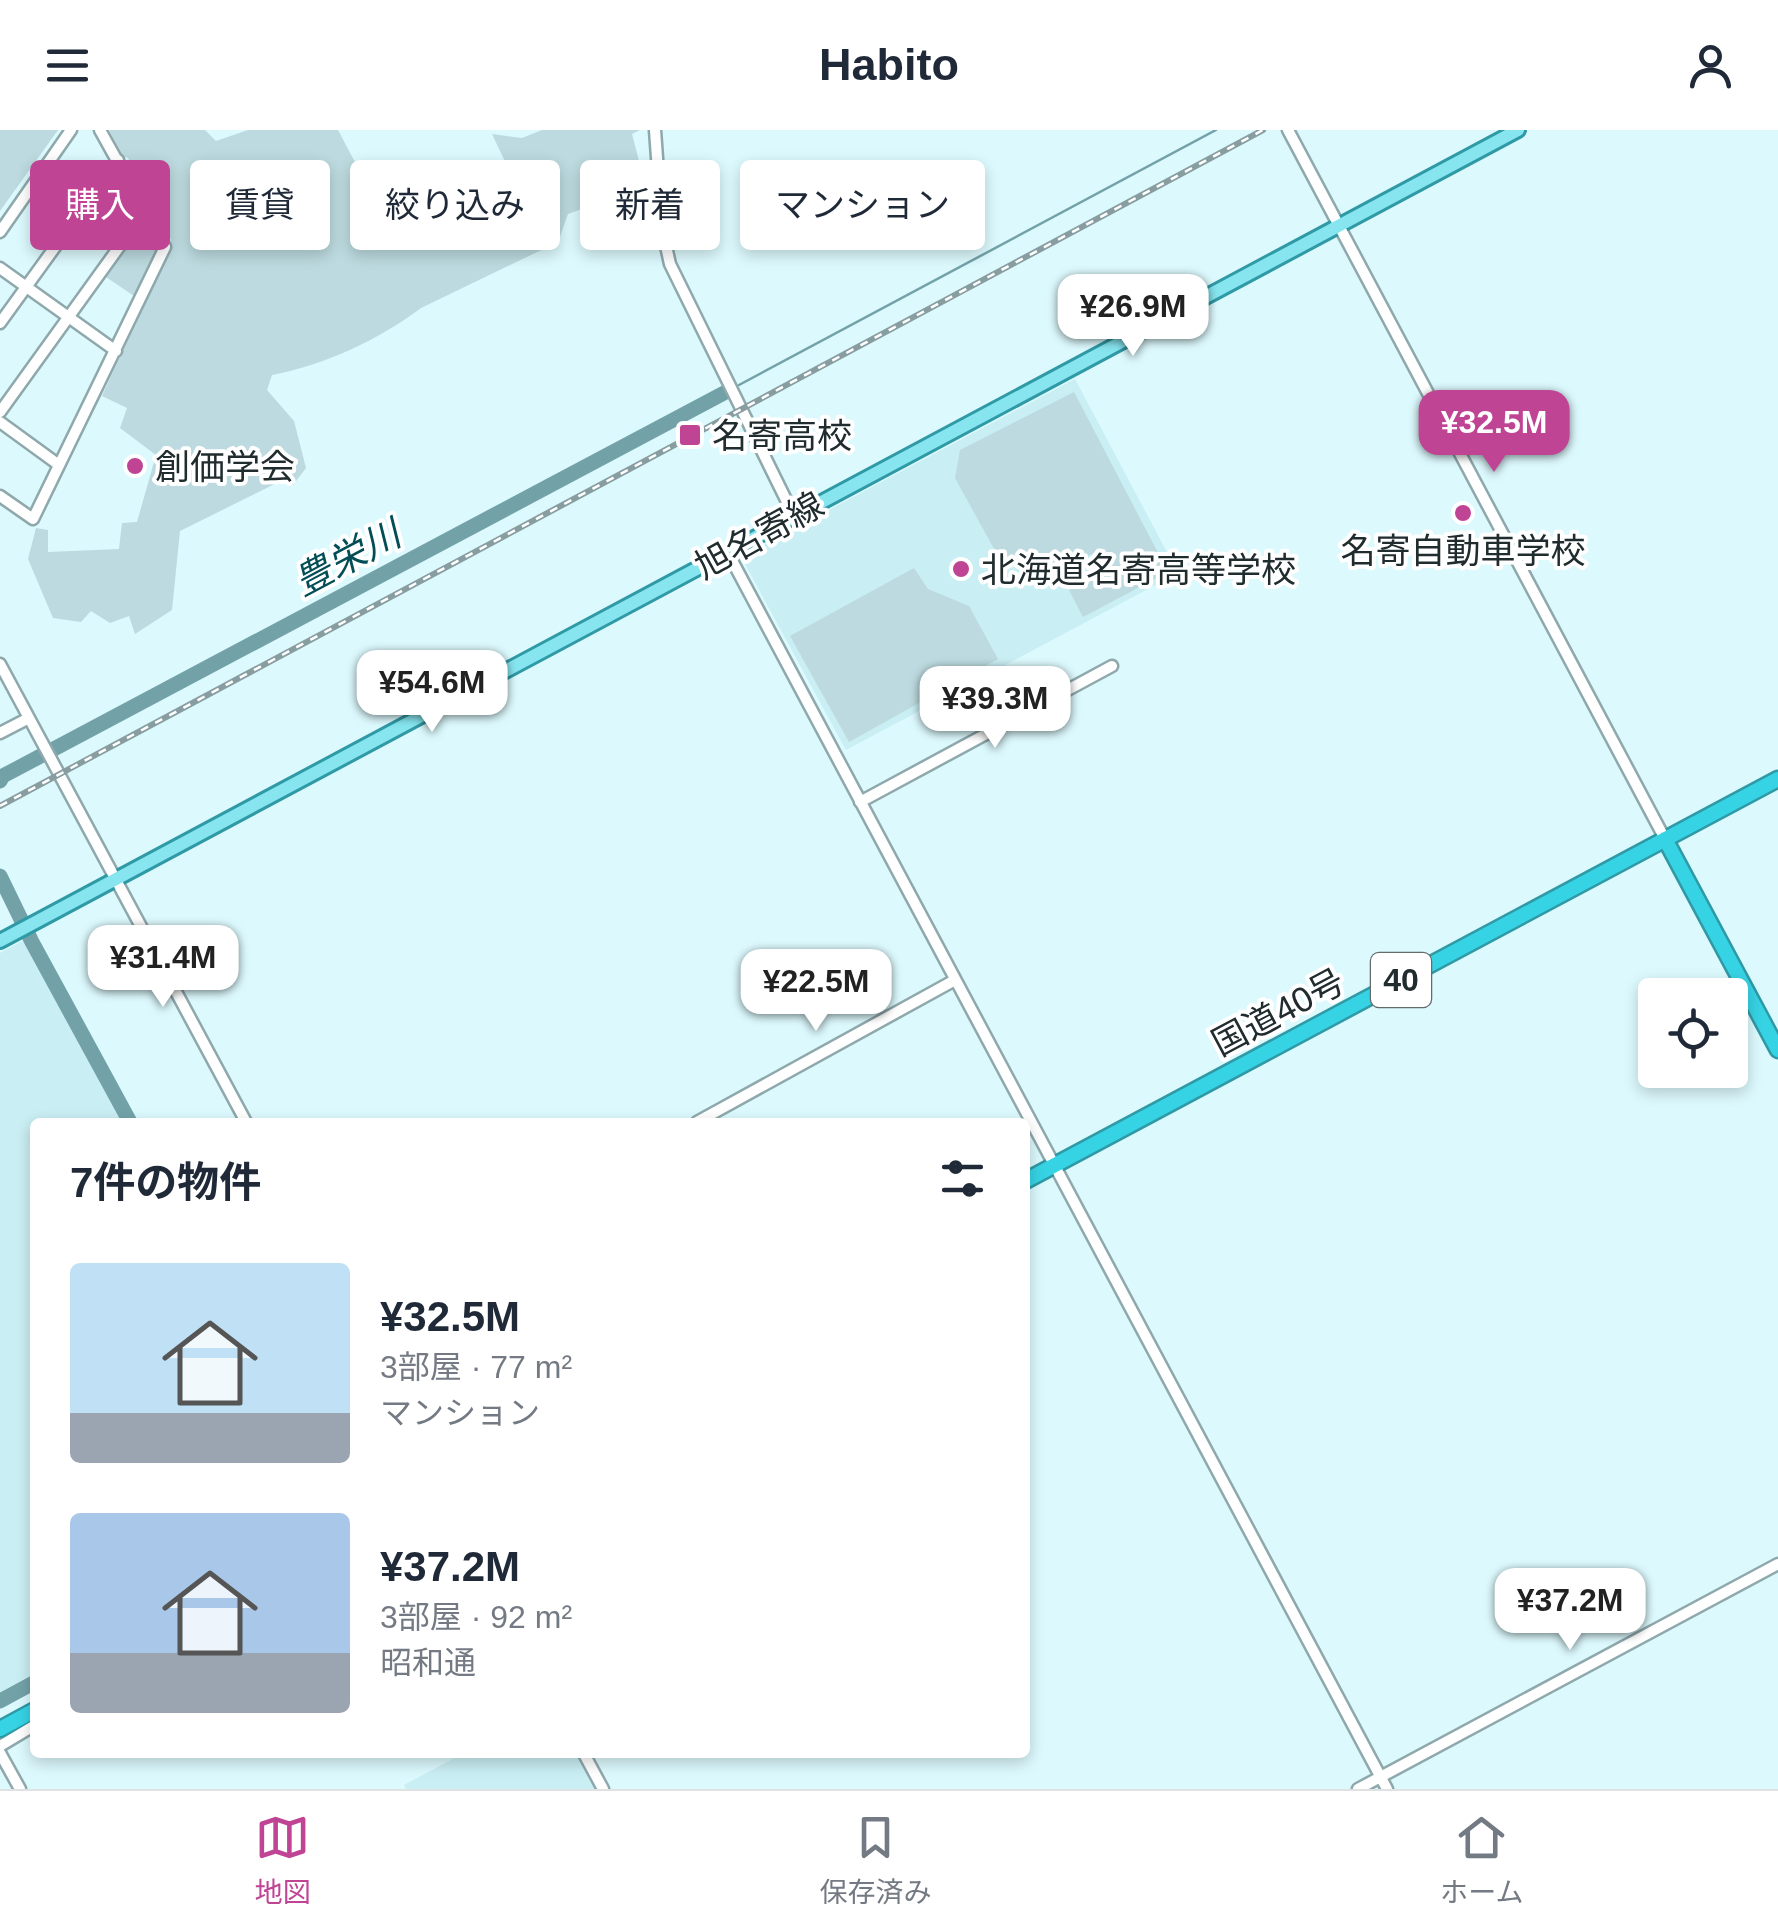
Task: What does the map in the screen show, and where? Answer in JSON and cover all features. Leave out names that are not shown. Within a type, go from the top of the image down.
[{"type":"highway","name":"国道40号","points":[[1030,1178],[1778,779]]},
{"type":"highway","points":[[1665,839],[1778,1050]]},
{"type":"highway","points":[[0,1729],[30,1713]]},
{"type":"main road","name":"旭名寄線","points":[[6,938],[1518,130]]},
{"type":"street","points":[[0,232],[72,130]]},
{"type":"street","points":[[100,130],[118,160]]},
{"type":"street","points":[[655,130],[662,228],[670,264],[794,516]]},
{"type":"street","points":[[1288,130],[1665,839]]},
{"type":"street","points":[[0,323],[53,250]]},
{"type":"street","points":[[0,412],[117,250]]},
{"type":"street","points":[[0,496],[33,519],[164,250]]},
{"type":"street","points":[[0,268],[116,351]]},
{"type":"street","points":[[0,422],[59,464]]},
{"type":"street","points":[[728,552],[1029,1118]]},
{"type":"street","points":[[0,664],[244,1118]]},
{"type":"street","points":[[860,802],[1112,666]]},
{"type":"street","points":[[0,734],[29,718]]},
{"type":"street","points":[[704,1118],[955,980]]},
{"type":"street","points":[[1030,1120],[1387,1789]]},
{"type":"street","points":[[1358,1789],[1778,1564]]},
{"type":"street","points":[[0,1746],[30,1729]]},
{"type":"street","points":[[0,1753],[20,1789]]},
{"type":"street","points":[[586,1758],[603,1789]]},
{"type":"shaded area","points":[[0,130],[58,130],[37,160],[30,160],[30,169],[0,211]]},
{"type":"shaded area","points":[[109,130],[205,130],[216,141],[248,130],[338,130],[354,160],[350,160],[350,250],[541,250],[421,308],[369,341],[312,365],[272,375],[267,390],[294,421],[306,468],[293,485],[287,478],[180,531],[172,610],[135,634],[129,616],[110,623],[91,611],[81,622],[53,618],[28,559],[36,528],[48,530],[48,552],[119,549],[122,523],[137,522],[156,455],[120,428],[127,408],[102,396],[170,250],[170,160],[129,160],[122,156]]},
{"type":"shaded area","points":[[542,130],[640,130],[632,134],[639,160],[580,160],[580,210],[568,214],[560,236],[560,160],[504,160],[492,134],[522,138]]},
{"type":"shaded area","points":[[125,250],[156,250],[134,296],[106,277]]},
{"type":"shaded area","name":"北海道名寄高等学校","points":[[1075,379],[1178,573],[846,750],[745,564],[748,553]]},
{"type":"shaded area","points":[[1074,392],[1168,572],[1083,617],[1069,590],[1111,567],[1102,549],[1037,581],[1023,555],[1003,565],[955,478],[960,450]]},
{"type":"shaded area","points":[[914,568],[928,589],[969,606],[998,659],[849,742],[790,636]]},
{"type":"shaded area","points":[[26,939],[122,1118],[30,1118],[30,1676],[0,1692],[0,953]]},
{"type":"shaded area","points":[[455,1758],[579,1758],[596,1789],[406,1789],[404,1785]]},
{"type":"waterway","name":"豊栄川","points":[[739,385],[1216,130]]},
{"type":"waterway","name":"豊栄川","points":[[0,781],[724,393]]},
{"type":"waterway","name":"豊栄川","points":[[0,876],[128,1118]]},
{"type":"waterway","name":"豊栄川","points":[[0,1701],[30,1685]]},
{"type":"railway","points":[[0,806],[1263,130]]},
{"type":"place","name":"名寄高校","points":[[690,435]]},
{"type":"place","name":"創価学会","points":[[135,466]]},
{"type":"place","name":"名寄自動車学校","points":[[1463,513]]},
{"type":"place","name":"北海道名寄高等学校","points":[[961,569]]}]
